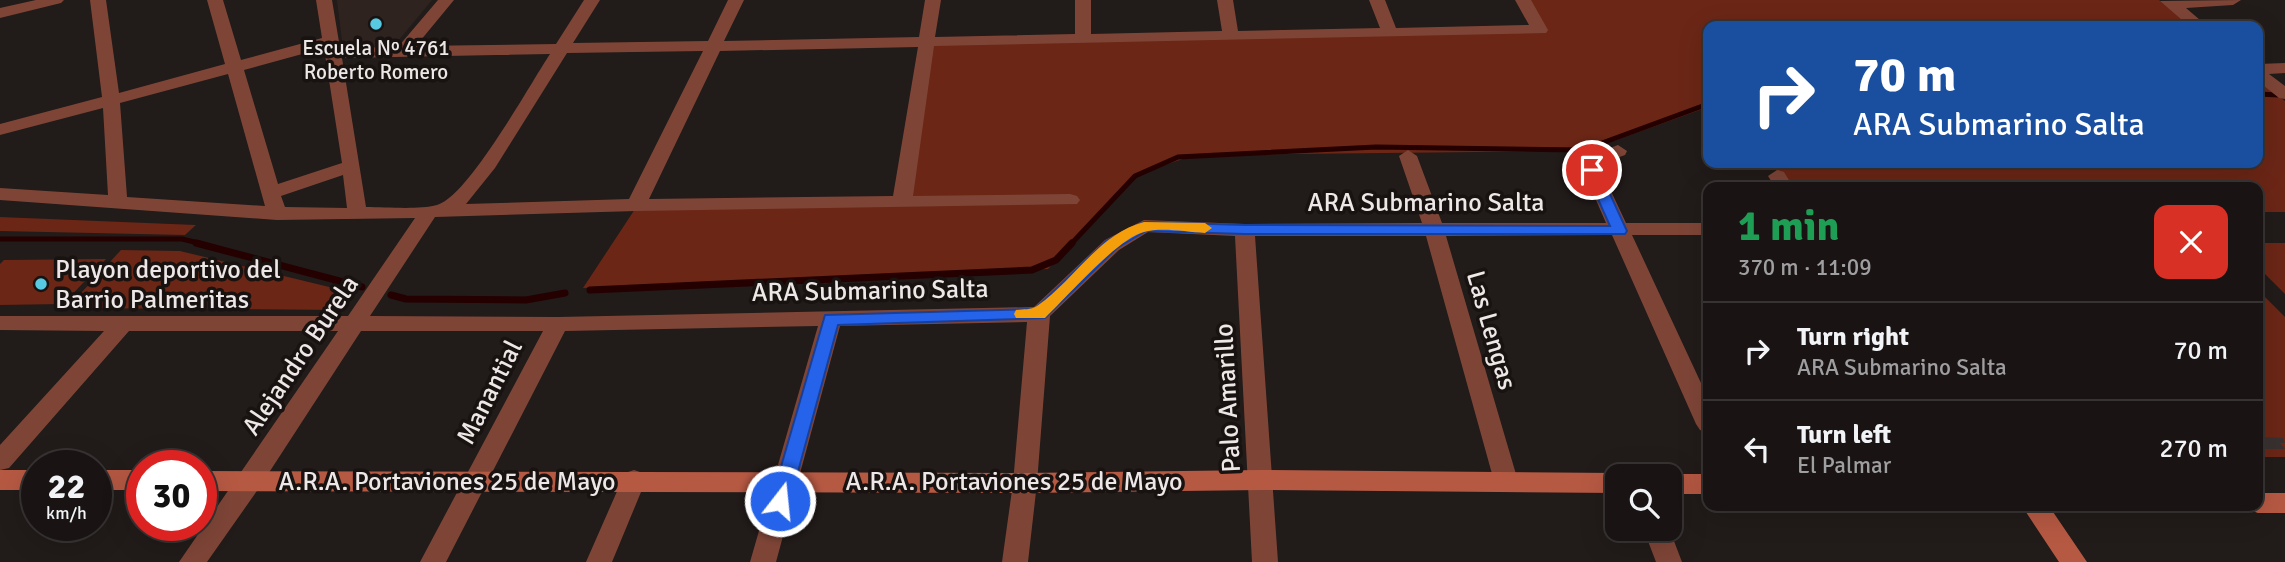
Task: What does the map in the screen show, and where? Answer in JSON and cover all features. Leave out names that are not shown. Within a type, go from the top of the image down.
[{"type":"street","points":[[0,13],[56,0]]},
{"type":"street","points":[[98,0],[111,98],[118,201]]},
{"type":"street","points":[[215,0],[277,214]]},
{"type":"street","points":[[324,0],[352,166],[357,214]]},
{"type":"street","points":[[403,51],[446,0]]},
{"type":"street","name":"Alejandro Burela","points":[[192,562],[435,211],[464,197],[486,169],[592,0]]},
{"type":"street","points":[[636,205],[736,0]]},
{"type":"street","points":[[902,202],[933,0]]},
{"type":"street","points":[[1083,0],[1083,38]]},
{"type":"street","points":[[1225,0],[1230,34]]},
{"type":"street","points":[[1377,0],[1390,32]]},
{"type":"street","points":[[0,130],[234,67],[331,47],[403,51],[1540,30],[1523,0]]},
{"type":"street","points":[[2169,2],[2233,0]]},
{"type":"street","points":[[2169,2],[2193,21]]},
{"type":"street","points":[[2263,70],[2285,68]]},
{"type":"street","points":[[2263,75],[2285,94]]},
{"type":"street","points":[[1618,151],[1597,160],[1592,170],[1703,413]]},
{"type":"street","name":"Las Lengas","points":[[1408,156],[1434,229],[1506,481]]},
{"type":"street","points":[[270,193],[352,166]]},
{"type":"street","points":[[0,194],[277,214],[636,205],[1070,200]]},
{"type":"street","name":"ARA Submarino Salta","points":[[0,323],[558,324],[1039,314],[1112,245],[1144,226],[1245,230],[1703,229]]},
{"type":"street","name":"Palo Amarillo","points":[[1245,230],[1265,562]]},
{"type":"street","points":[[1015,562],[1025,483],[1039,314]]},
{"type":"street","points":[[763,562],[831,319]]},
{"type":"street","points":[[2,477],[123,324]]},
{"type":"street","name":"Manantial","points":[[433,562],[558,324]]},
{"type":"street","points":[[2,477],[21,479]]},
{"type":"street","points":[[599,562],[634,480]]},
{"type":"street","name":"A.R.A. Portaviones 25 de Mayo","points":[[217,481],[1025,483],[1260,480],[1605,483]]},
{"type":"street","points":[[1682,484],[1703,484]]},
{"type":"street","points":[[2263,503],[2285,503]]},
{"type":"street","points":[[2038,511],[2074,562]]},
{"type":"street","points":[[1661,541],[1669,562]]},
{"type":"shaded area","name":"Escuela Nº 4761 Roberto Romero","points":[[337,0],[432,0],[393,47],[343,49]]},
{"type":"shaded area","points":[[1524,0],[2159,0],[2186,21],[1703,21],[1703,109],[1586,151],[1195,155],[1134,175],[1048,269],[583,288],[637,206],[902,203],[930,43],[1541,31]]},
{"type":"shaded area","points":[[2263,83],[2285,101],[2285,212],[2263,212],[2263,182],[1786,182],[1776,168],[2263,168]]},
{"type":"shaded area","points":[[0,217],[196,225],[185,235],[0,231]]},
{"type":"shaded area","points":[[2263,243],[2285,243],[2285,294],[2263,272]]},
{"type":"shaded area","points":[[121,250],[180,251],[354,293],[343,310],[67,308]]},
{"type":"shaded area","name":"Playon deportivo del Barrio Palmeritas","points":[[106,259],[63,304],[0,305],[0,264],[4,260]]},
{"type":"shaded area","points":[[2263,295],[2285,317],[2285,457],[2263,457]]},
{"type":"building","points":[[2263,437],[2283,438],[2285,443],[2280,443],[2285,449],[2263,449]]},
{"type":"waterway","points":[[2263,94],[2279,95]]},
{"type":"waterway","points":[[1071,244],[1135,176],[1178,157],[1376,147],[1583,150],[1703,106]]},
{"type":"waterway","points":[[0,239],[182,239],[203,244]]},
{"type":"waterway","points":[[196,243],[362,287]]},
{"type":"waterway","points":[[590,290],[1032,270],[1056,260],[1072,243]]},
{"type":"waterway","points":[[391,295],[406,299],[526,300],[565,293]]},
{"type":"slow traffic","points":[[1022,314],[1039,314],[1112,245],[1131,232],[1144,226],[1205,228]]},
{"type":"place","name":"Escuela Nº 4761 Roberto Romero","points":[[376,24]]},
{"type":"place","name":"Playon deportivo del Barrio Palmeritas","points":[[41,284]]},
{"type":"route","points":[[780,501],[831,319],[1039,314],[1112,245],[1144,226],[1245,230],[1619,231],[1592,170]]}]
